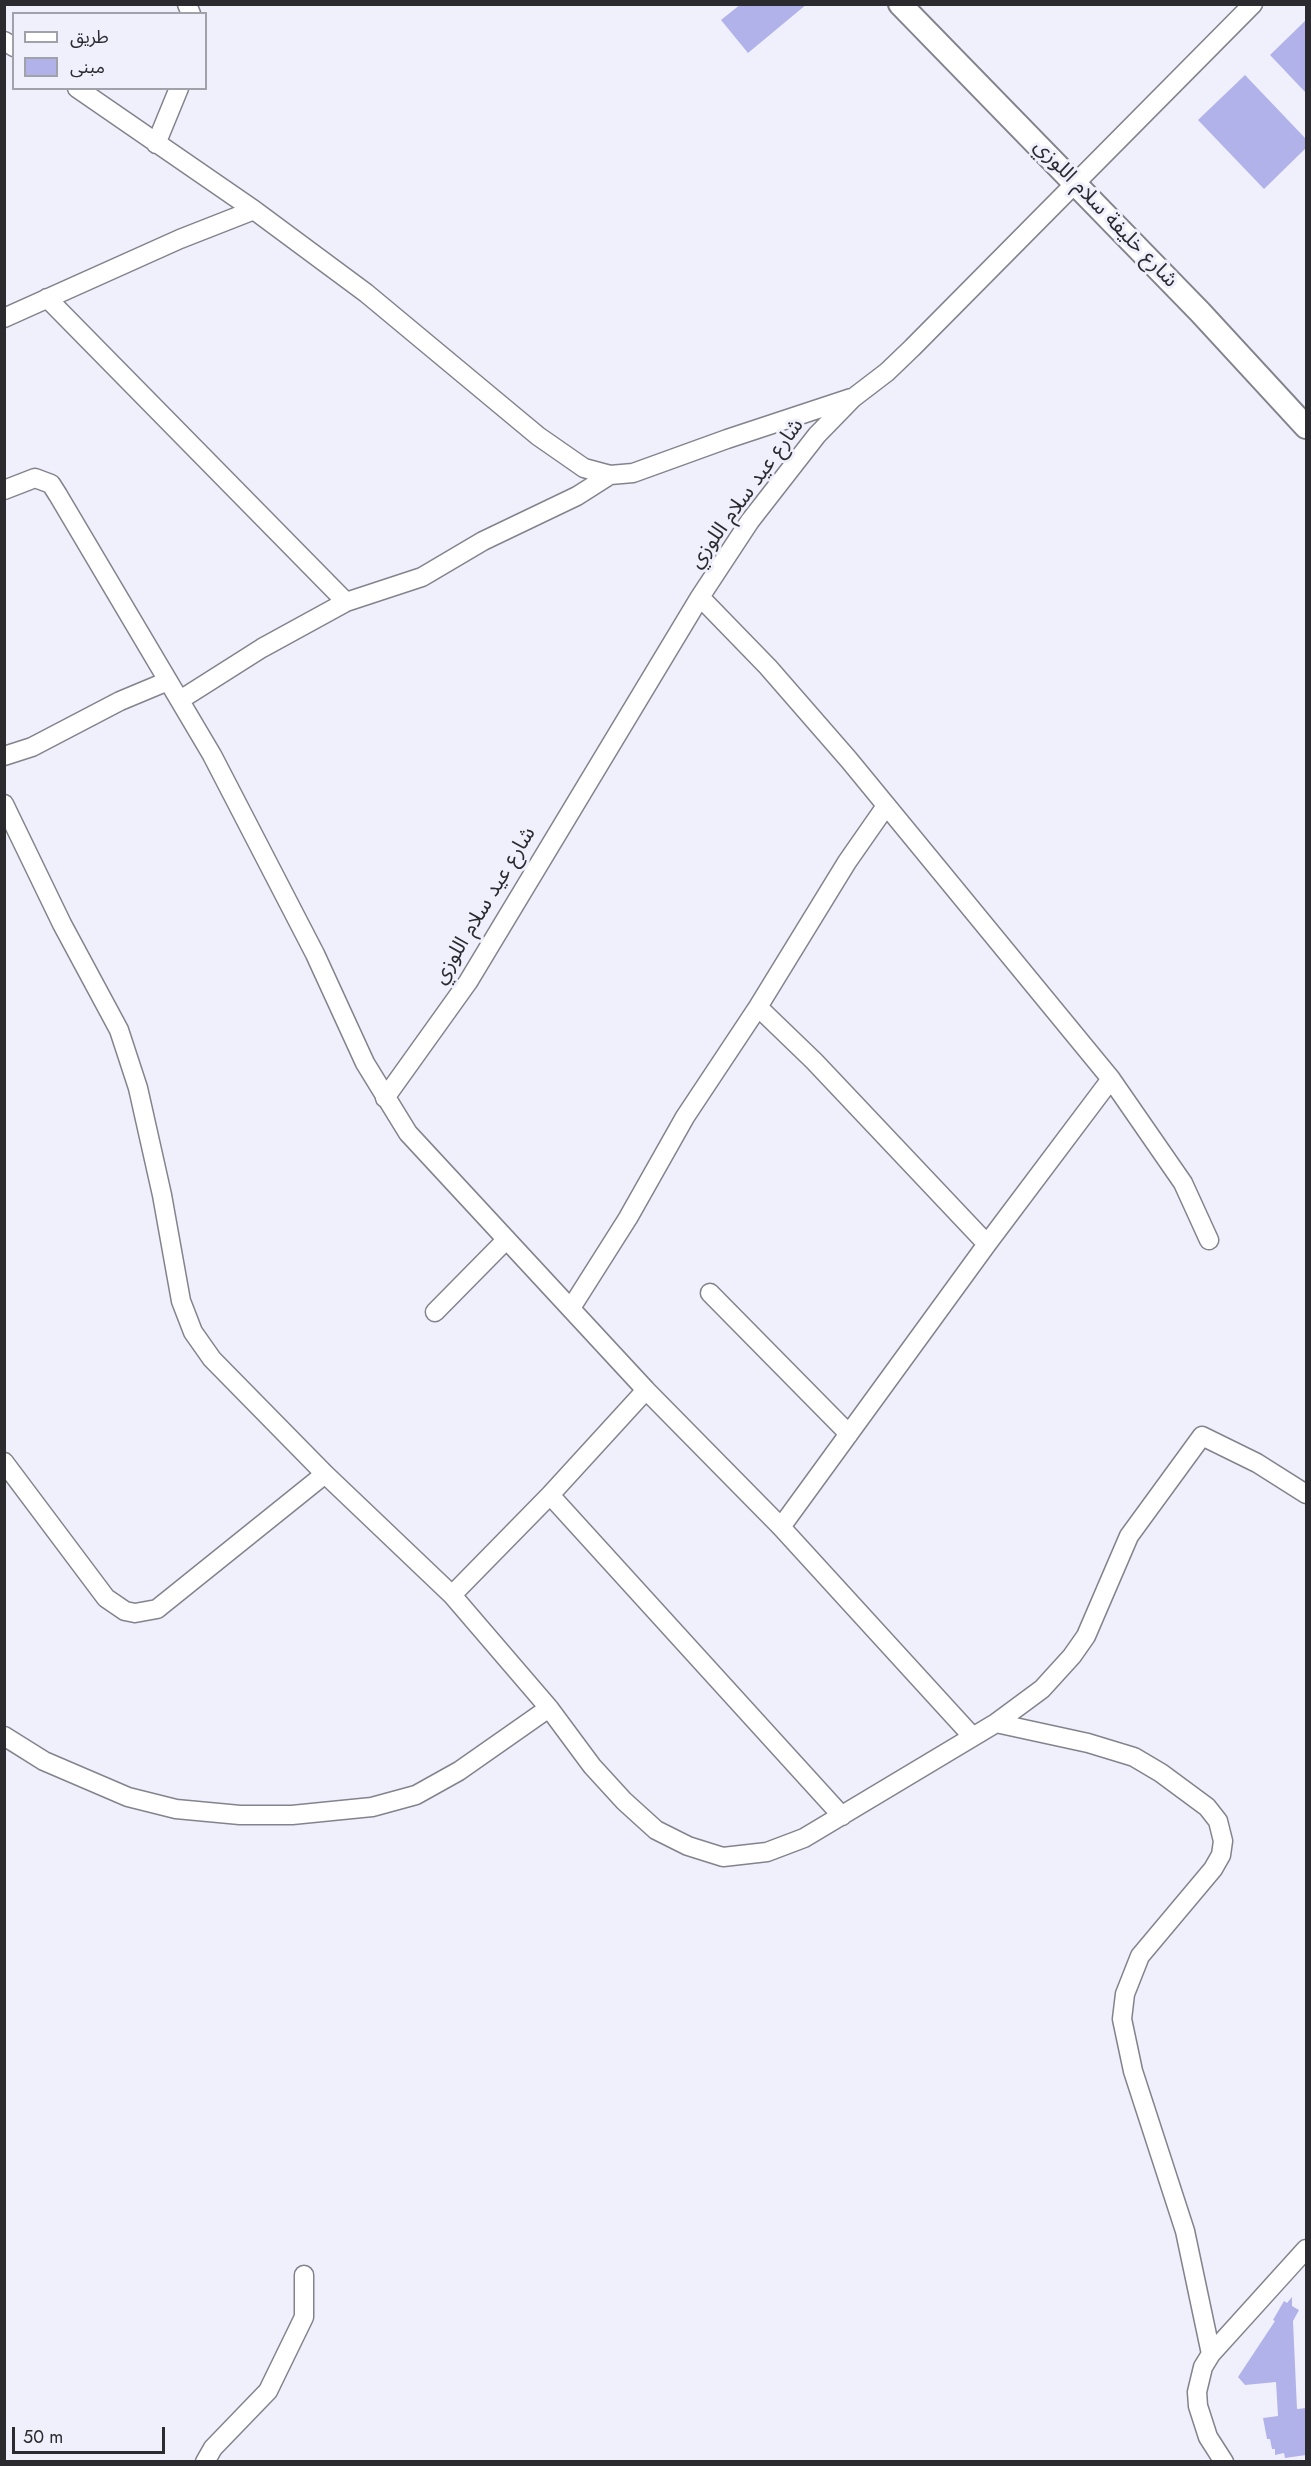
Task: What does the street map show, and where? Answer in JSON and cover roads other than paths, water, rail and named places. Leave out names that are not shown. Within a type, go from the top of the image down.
[{"type":"street","name":"شارع خليفة سلام اللوزي","points":[[900,4],[1200,312],[1306,427]]},
{"type":"street","name":"شارع عيد سلام اللوزي","points":[[385,1098],[468,982],[551,840],[700,597],[756,513],[817,435],[853,398],[887,372],[1253,4]]},
{"type":"street","points":[[80,90],[254,210],[366,293],[538,436],[584,468],[610,475],[633,473],[737,435],[853,398]]},
{"type":"street","points":[[156,144],[178,90]]},
{"type":"street","points":[[4,318],[180,239],[254,210]]},
{"type":"street","points":[[46,298],[346,602]]},
{"type":"street","points":[[180,699],[262,648],[346,602],[422,577],[483,541],[577,496],[610,475]]},
{"type":"street","points":[[4,490],[29,478],[44,479],[51,484],[180,699],[266,857],[361,1054],[385,1098],[428,1157],[646,1389],[781,1527],[972,1736]]},
{"type":"street","points":[[700,597],[768,667],[1111,1079],[1177,1173],[1199,1214],[1209,1240]]},
{"type":"street","points":[[4,756],[32,747],[120,701],[168,681]]},
{"type":"street","points":[[4,804],[62,924],[120,1030],[138,1088],[162,1195],[178,1287],[189,1323],[212,1359],[325,1474],[452,1595],[549,1708],[592,1766],[624,1801],[656,1830],[688,1846],[723,1857],[768,1852],[804,1838],[996,1723],[1042,1689],[1072,1656],[1086,1636],[1130,1536],[1202,1436],[1257,1463],[1306,1494]]},
{"type":"street","points":[[571,1308],[628,1218],[685,1117],[886,806]]},
{"type":"street","points":[[758,1007],[814,1061],[987,1244]]},
{"type":"street","points":[[781,1527],[987,1244],[1111,1079]]},
{"type":"street","points":[[435,1312],[506,1240]]},
{"type":"street","points":[[710,1293],[849,1434]]},
{"type":"street","points":[[452,1595],[550,1495],[646,1389]]},
{"type":"street","points":[[4,1462],[106,1598],[125,1611],[135,1613],[157,1609],[325,1474]]},
{"type":"street","points":[[550,1495],[842,1816]]},
{"type":"street","points":[[4,1737],[44,1761],[128,1797],[176,1809],[240,1815],[292,1815],[372,1807],[416,1796],[459,1771],[549,1708]]},
{"type":"street","points":[[996,1723],[1088,1743],[1134,1757],[1161,1773],[1207,1807],[1218,1821],[1223,1841],[1221,1855],[1213,1869],[1140,1956],[1125,1994],[1122,2019],[1133,2071],[1185,2231],[1211,2354]]},
{"type":"street","points":[[1224,2462],[1208,2437],[1198,2406],[1203,2367],[1211,2354],[1306,2248]]},
{"type":"street","points":[[205,2462],[213,2448],[268,2391],[303,2317],[304,2275]]}]
